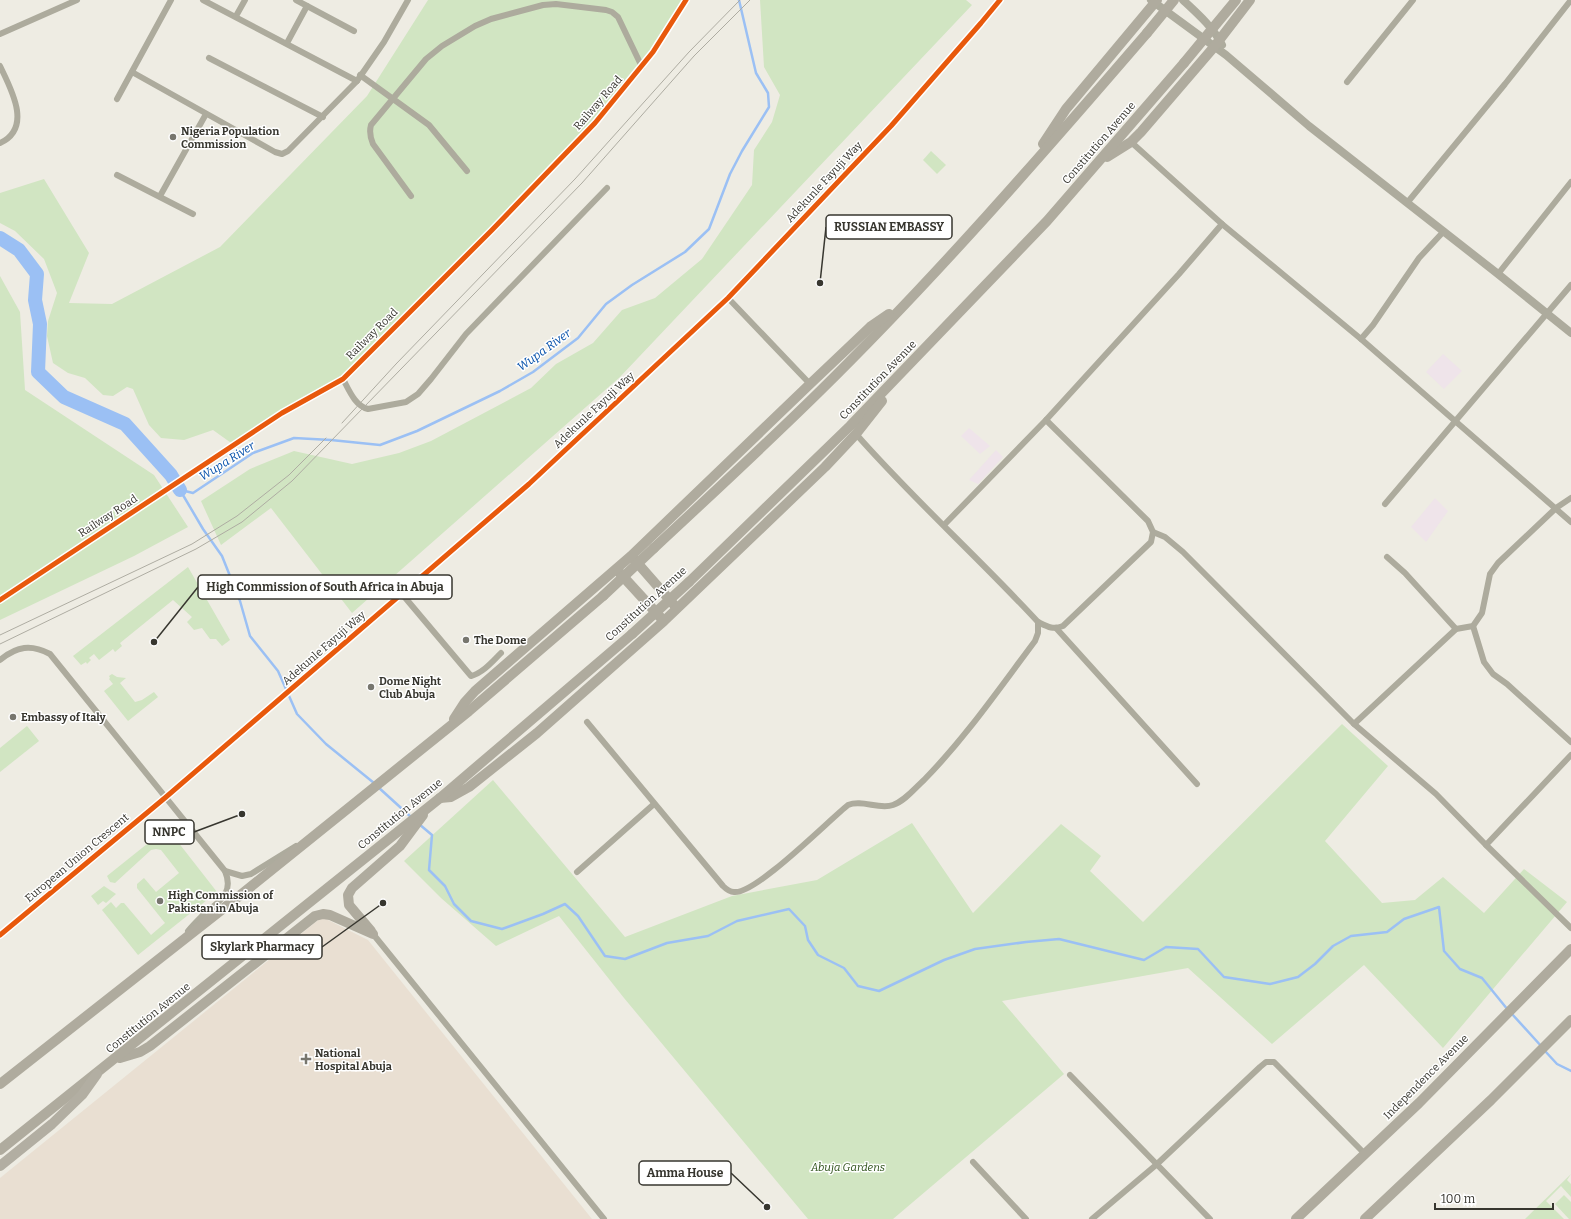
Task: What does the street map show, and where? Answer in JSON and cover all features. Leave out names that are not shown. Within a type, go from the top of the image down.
[{"type":"highway","points":[[0,1166],[52,1124],[82,1095],[97,1074]]},
{"type":"main road","points":[[0,1084],[243,893],[331,820],[449,727],[538,653],[603,596],[818,393],[903,306],[1027,170],[1174,0]]},
{"type":"main road","name":"Constitution Avenue","points":[[0,1150],[97,1074],[440,798],[632,634],[689,582],[850,426],[1047,221],[1184,63],[1236,0]]},
{"type":"main road","points":[[1097,163],[1131,142],[1217,43],[1250,0]]},
{"type":"main road","points":[[1027,170],[1066,109],[1154,1]]},
{"type":"main road","points":[[449,727],[465,702],[475,691],[617,569],[870,327],[888,314],[903,306]]},
{"type":"main road","points":[[440,798],[451,797],[469,788],[537,733],[664,622],[825,467],[856,434],[915,357]]},
{"type":"main road","points":[[631,556],[677,609]]},
{"type":"main road","points":[[617,569],[633,589],[664,622]]},
{"type":"main road","points":[[373,934],[351,909],[348,902],[348,895],[352,888],[406,839],[431,805]]},
{"type":"main road","points":[[114,1060],[140,1052],[150,1046],[319,914],[330,915],[373,934]]},
{"type":"main road","name":"Independence Avenue","points":[[1296,1219],[1419,1103],[1571,950]]},
{"type":"main road","points":[[1365,1219],[1491,1100],[1571,1020]]},
{"type":"street","points":[[0,34],[77,0]]},
{"type":"street","points":[[117,99],[171,0]]},
{"type":"street","points":[[203,0],[286,43],[359,78],[392,98],[429,125],[466,171]]},
{"type":"street","points":[[236,16],[245,0]]},
{"type":"street","points":[[296,0],[354,31]]},
{"type":"street","points":[[132,72],[275,152],[282,154],[288,151],[323,117],[359,78],[384,42],[408,0]]},
{"type":"street","name":"Railway Road","points":[[0,600],[282,413],[343,379],[503,219],[595,123],[642,67],[660,42],[686,0]]},
{"type":"street","name":"Adekunle Fayuji Way","points":[[166,797],[529,484],[728,298],[891,126],[982,23],[1000,0]]},
{"type":"street","points":[[1183,0],[1206,23],[1217,43],[1226,55],[1309,126],[1444,231],[1571,333]]},
{"type":"street","points":[[1347,82],[1412,0]]},
{"type":"street","points":[[1408,203],[1571,0]]},
{"type":"street","points":[[1154,1],[1217,43]]},
{"type":"street","points":[[411,196],[373,144],[369,130],[371,125],[392,98],[426,59],[458,36],[490,19],[543,5],[556,4],[606,10],[612,12],[618,17],[642,67]]},
{"type":"street","points":[[286,43],[307,6]]},
{"type":"street","points":[[209,58],[323,117]]},
{"type":"street","points":[[0,66],[12,93],[17,112],[18,124],[14,133],[6,141],[0,143]]},
{"type":"street","points":[[160,196],[206,114]]},
{"type":"street","points":[[1131,142],[1222,224],[1361,339],[1571,522]]},
{"type":"street","points":[[116,175],[193,214]]},
{"type":"street","points":[[1498,274],[1571,182]]},
{"type":"street","points":[[343,379],[358,405],[363,408],[368,409],[406,402],[412,399],[431,379],[455,346],[466,334],[607,188]]},
{"type":"street","points":[[944,526],[1046,420],[1179,274],[1222,224]]},
{"type":"street","points":[[1361,339],[1373,325],[1419,258],[1444,231]]},
{"type":"street","points":[[1385,504],[1571,285]]},
{"type":"street","points":[[728,298],[810,384]]},
{"type":"street","points":[[856,434],[1038,622],[1050,628],[1056,628],[1063,626],[1151,542],[1153,532],[1148,521],[1046,420]]},
{"type":"street","points":[[1354,724],[1456,629],[1473,626],[1482,614],[1490,574],[1498,563],[1556,508],[1571,498]]},
{"type":"street","points":[[1153,532],[1165,538],[1183,552],[1354,724],[1436,794],[1571,928]]},
{"type":"street","points":[[1387,557],[1405,573],[1456,629]]},
{"type":"street","points":[[402,594],[471,676],[477,674],[502,653]]},
{"type":"street","points":[[587,722],[723,886],[734,892],[740,891],[769,873],[848,805],[895,805],[913,791],[944,760],[995,697],[1035,641],[1038,633],[1038,622]]},
{"type":"street","points":[[1473,626],[1484,662],[1493,674],[1571,742]]},
{"type":"street","points":[[1056,628],[1197,784]]},
{"type":"street","points":[[0,660],[16,650],[26,647],[36,648],[50,654],[225,870],[229,879],[228,889],[225,895],[201,917],[178,943]]},
{"type":"street","points":[[1486,845],[1571,755]]},
{"type":"street","name":"European Union Crescent","points":[[0,935],[166,797]]},
{"type":"street","points":[[577,872],[654,804]]},
{"type":"street","points":[[225,870],[242,876],[251,874],[292,848],[306,842]]},
{"type":"street","points":[[373,934],[604,1219]]},
{"type":"street","points":[[1092,1219],[1156,1165],[1266,1062],[1274,1062],[1364,1154]]},
{"type":"street","points":[[1070,1075],[1210,1219]]},
{"type":"street","points":[[973,1162],[1026,1219]]},
{"type":"shaded area","points":[[1443,354],[1462,371],[1444,389],[1426,372]]},
{"type":"shaded area","points":[[969,428],[990,446],[980,454],[961,436]]},
{"type":"shaded area","points":[[996,450],[1003,457],[978,484],[969,480]]},
{"type":"shaded area","points":[[1435,498],[1448,511],[1426,542],[1411,527]]},
{"type":"shaded area","name":"National Hospital Abuja","points":[[322,917],[368,940],[592,1219],[0,1219],[0,1178]]},
{"type":"green space","points":[[428,0],[686,0],[668,27],[595,123],[343,379],[234,445],[213,430],[184,440],[161,438],[149,425],[133,389],[127,387],[113,396],[103,395],[85,378],[68,373],[53,363],[47,336],[48,321],[57,293],[44,259],[15,231],[0,223],[0,193],[44,179],[89,253],[69,303],[112,304],[220,247],[367,96]]},
{"type":"green space","points":[[760,0],[966,0],[972,5],[620,377],[352,613],[271,508],[221,545],[201,501],[250,469],[294,451],[352,464],[399,453],[431,441],[531,388],[556,364],[593,343],[622,310],[655,298],[702,259],[752,185],[754,150],[772,122],[780,95],[764,67]]},
{"type":"green space","points":[[931,151],[946,165],[937,174],[923,160]]},
{"type":"green space","points":[[0,276],[20,312],[25,390],[154,475],[188,527],[134,556],[0,620]]},
{"type":"green space","points":[[188,567],[230,640],[222,646],[216,639],[210,639],[202,628],[194,630],[187,622],[192,617],[173,600],[120,643],[122,646],[115,652],[113,649],[99,660],[94,654],[89,658],[91,660],[87,664],[86,662],[81,665],[73,656]]},
{"type":"green space","points":[[112,674],[117,677],[126,678],[120,683],[135,702],[142,700],[154,692],[158,697],[128,721],[104,691],[113,684],[109,679],[109,676]]},
{"type":"green space","name":"Abuja Gardens","points":[[1342,724],[1388,766],[1325,841],[1382,903],[1415,900],[1443,877],[1484,913],[1524,869],[1567,902],[1443,1048],[1364,965],[1272,1044],[1188,968],[1002,1001],[1064,1074],[893,1219],[808,1219],[624,998],[559,916],[496,946],[441,898],[404,861],[493,780],[625,937],[732,896],[817,880],[912,823],[973,913],[1061,824],[1101,856],[1090,871],[1143,922]]},
{"type":"green space","points":[[27,726],[39,741],[0,772],[0,748]]},
{"type":"green space","points":[[167,828],[217,892],[138,955],[102,910],[111,902],[116,908],[121,903],[124,903],[151,935],[165,923],[137,888],[137,884],[144,878],[156,892],[179,873],[161,850],[156,849],[151,850],[115,883],[110,882],[107,876]]},
{"type":"green space","points":[[104,886],[116,894],[106,903],[103,901],[98,905],[91,896]]},
{"type":"green space","points":[[1571,1174],[1567,1180],[1571,1184],[1571,1197],[1561,1186],[1546,1201],[1564,1219],[1525,1219]]},
{"type":"green space","points":[[1564,1195],[1571,1202],[1571,1219],[1569,1219],[1555,1204]]},
{"type":"waterway","name":"Wupa River","points":[[181,490],[193,493],[253,453],[294,438],[380,445],[417,431],[500,391],[533,372],[578,338],[606,304],[632,285],[685,252],[709,229],[730,174],[769,107],[768,93],[756,73],[739,0]]},
{"type":"waterway","points":[[0,238],[19,250],[37,274],[35,300],[40,324],[38,372],[64,397],[125,424],[171,475],[180,490]]},
{"type":"waterway","points":[[180,490],[203,529],[222,556],[240,601],[250,636],[278,671],[297,714],[326,744],[374,783]]},
{"type":"waterway","points":[[378,787],[411,817]]},
{"type":"waterway","points":[[419,824],[432,835],[429,870],[445,886],[454,904],[471,921],[502,929],[565,904],[578,916],[605,956],[625,959],[667,943],[708,936],[737,921],[789,909],[805,926],[808,940],[818,955],[844,968],[858,986],[879,991],[944,960],[975,949],[1059,939],[1144,960],[1166,947],[1198,949],[1224,977],[1270,984],[1298,977],[1315,964],[1333,946],[1351,936],[1387,932],[1404,919],[1439,907],[1444,951],[1460,969],[1482,978],[1508,1010]]},
{"type":"waterway","points":[[1512,1014],[1542,1047]]},
{"type":"waterway","points":[[1545,1051],[1557,1064],[1571,1071]]},
{"type":"tram line","points":[[342,423],[396,364],[575,179],[689,52],[740,0]]},
{"type":"tram line","points":[[0,644],[196,549],[242,522],[292,481],[582,183],[694,56],[750,0]]},
{"type":"tram line","points":[[0,635],[192,544],[237,516],[289,475],[326,438]]},
{"type":"cycle path","points":[[0,600],[282,413],[343,379],[492,230],[595,123],[653,52],[686,0]]},
{"type":"cycle path","points":[[0,935],[166,797],[529,484],[728,298],[891,126],[1000,0]]},
{"type":"place","name":"Nigeria Population Commission","points":[[173,137]]},
{"type":"place","name":"RUSSIAN EMBASSY","points":[[820,283]]},
{"type":"place","name":"The Dome","points":[[466,640]]},
{"type":"place","name":"High Commission of South Africa in Abuja","points":[[154,642]]},
{"type":"place","name":"Dome Night Club Abuja","points":[[371,687]]},
{"type":"place","name":"Embassy of Italy","points":[[13,717]]},
{"type":"place","name":"NNPC","points":[[242,814]]},
{"type":"place","name":"High Commission of Pakistan in Abuja","points":[[160,901]]},
{"type":"place","name":"Skylark Pharmacy","points":[[383,903]]},
{"type":"place","name":"National Hospital Abuja","points":[[306,1059]]},
{"type":"place","name":"Amma House","points":[[767,1207]]}]
